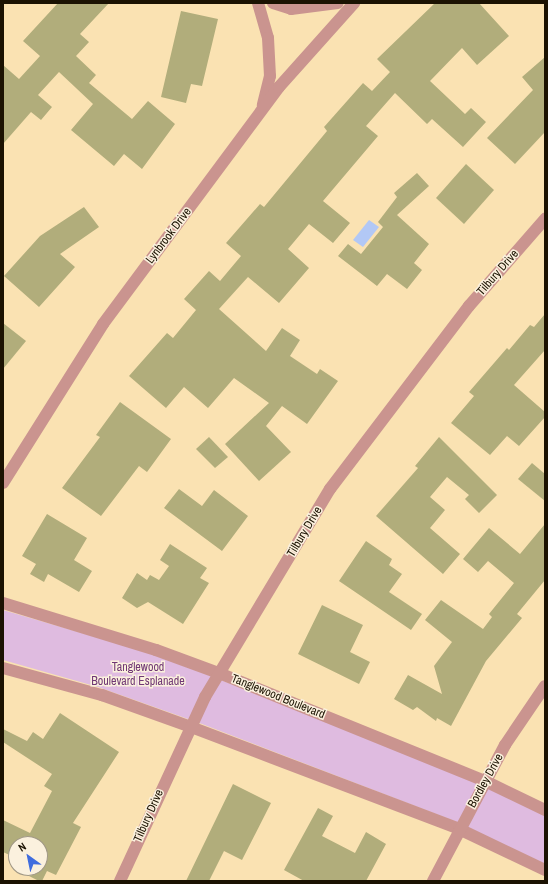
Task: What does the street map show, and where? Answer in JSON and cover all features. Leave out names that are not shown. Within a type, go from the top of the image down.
[{"type":"street","points":[[258,3],[268,38],[270,76],[262,110]]},
{"type":"street","points":[[273,3],[291,9],[338,3]]},
{"type":"street","name":"Lynbrook Drive","points":[[3,483],[103,324],[262,110],[354,3]]},
{"type":"street","name":"Tilbury Drive","points":[[120,881],[191,727],[219,673],[330,489],[469,306],[545,219]]},
{"type":"street","name":"Tanglewood Boulevard","points":[[3,603],[156,650],[219,673],[485,781],[545,810]]},
{"type":"street","points":[[3,668],[102,695],[191,727],[459,829],[545,870]]},
{"type":"street","name":"Bordley Drive","points":[[433,881],[485,781],[545,686]]},
{"type":"green space","name":"Tanglewood Boulevard Esplanade","points":[[3,610],[140,650],[211,676],[477,783],[545,816],[545,864],[454,821],[202,724],[98,687],[3,660]]},
{"type":"water","points":[[369,220],[379,227],[363,247],[353,240]]},
{"type":"building","points":[[58,3],[109,3],[80,34],[89,42],[76,56],[96,75],[89,83],[132,119],[148,101],[175,124],[142,169],[124,154],[114,166],[71,130],[93,104],[59,72],[38,95],[52,107],[41,120],[31,112],[3,144],[3,65],[19,79],[40,56],[23,41]]},
{"type":"building","points":[[435,3],[479,3],[509,36],[477,65],[462,48],[430,81],[465,114],[471,108],[486,122],[463,147],[432,119],[427,124],[395,93],[366,126],[378,136],[323,201],[350,223],[333,243],[309,224],[288,249],[309,268],[279,303],[248,277],[219,309],[266,351],[282,328],[300,340],[290,356],[317,374],[320,369],[338,381],[307,424],[282,406],[266,426],[291,452],[259,481],[225,444],[269,403],[234,378],[208,408],[184,387],[166,408],[129,376],[167,333],[173,338],[196,310],[184,299],[209,271],[220,281],[241,256],[226,243],[260,204],[264,207],[327,131],[324,127],[363,83],[372,91],[390,72],[377,59]]},
{"type":"building","points":[[181,11],[218,19],[202,86],[191,84],[186,103],[161,97]]},
{"type":"building","points":[[545,57],[545,132],[515,164],[487,138],[533,90],[522,77]]},
{"type":"building","points":[[466,164],[494,190],[464,224],[436,198]]},
{"type":"building","points":[[417,173],[429,186],[397,215],[429,244],[414,263],[422,270],[407,289],[387,274],[377,286],[338,256],[348,244],[361,254],[383,227],[378,222],[397,197],[394,193]]},
{"type":"building","points":[[84,207],[99,227],[60,254],[75,267],[39,307],[4,276],[40,236]]},
{"type":"building","points":[[545,314],[545,350],[514,385],[545,412],[545,417],[519,446],[507,436],[490,455],[451,423],[474,396],[469,392],[507,348],[509,350],[530,325],[534,327]]},
{"type":"building","points":[[3,323],[26,341],[3,369]]},
{"type":"building","points":[[120,402],[171,439],[147,472],[139,466],[101,516],[62,488],[100,437],[96,435]]},
{"type":"building","points":[[209,437],[228,457],[215,468],[196,449]]},
{"type":"building","points":[[439,437],[497,495],[479,513],[465,499],[469,495],[447,477],[430,497],[445,510],[430,528],[460,554],[443,574],[376,516],[418,468],[415,466]]},
{"type":"building","points":[[532,463],[545,474],[545,501],[518,479]]},
{"type":"building","points":[[179,489],[202,506],[214,490],[248,516],[222,551],[164,508]]},
{"type":"building","points":[[47,514],[87,538],[74,560],[92,571],[79,592],[48,574],[44,582],[30,574],[36,564],[22,556]]},
{"type":"building","points":[[545,524],[545,580],[517,614],[522,618],[486,661],[451,726],[437,718],[436,721],[417,707],[413,710],[394,699],[408,675],[442,694],[434,666],[452,642],[425,620],[441,600],[483,629],[492,617],[489,614],[514,583],[488,561],[478,572],[463,559],[489,528],[520,554]]},
{"type":"building","points":[[366,541],[392,559],[389,565],[402,574],[389,592],[422,614],[411,630],[339,581]]},
{"type":"building","points":[[170,544],[207,568],[200,578],[209,583],[183,624],[148,602],[137,608],[122,598],[137,573],[147,580],[150,575],[159,580],[169,566],[160,560]]},
{"type":"building","points":[[322,605],[363,625],[350,652],[370,662],[359,684],[298,654]]},
{"type":"building","points":[[60,713],[119,752],[73,823],[81,827],[56,875],[48,871],[48,836],[8,836],[8,854],[3,852],[3,820],[30,833],[52,791],[44,786],[52,774],[3,742],[3,729],[27,741],[33,732],[43,739]]},
{"type":"building","points":[[233,784],[271,803],[242,860],[224,851],[209,881],[186,881]]},
{"type":"building","points":[[318,808],[333,816],[322,836],[355,853],[366,832],[386,844],[366,881],[304,881],[284,870]]},
{"type":"building","points":[[29,876],[44,876],[42,881]]}]
